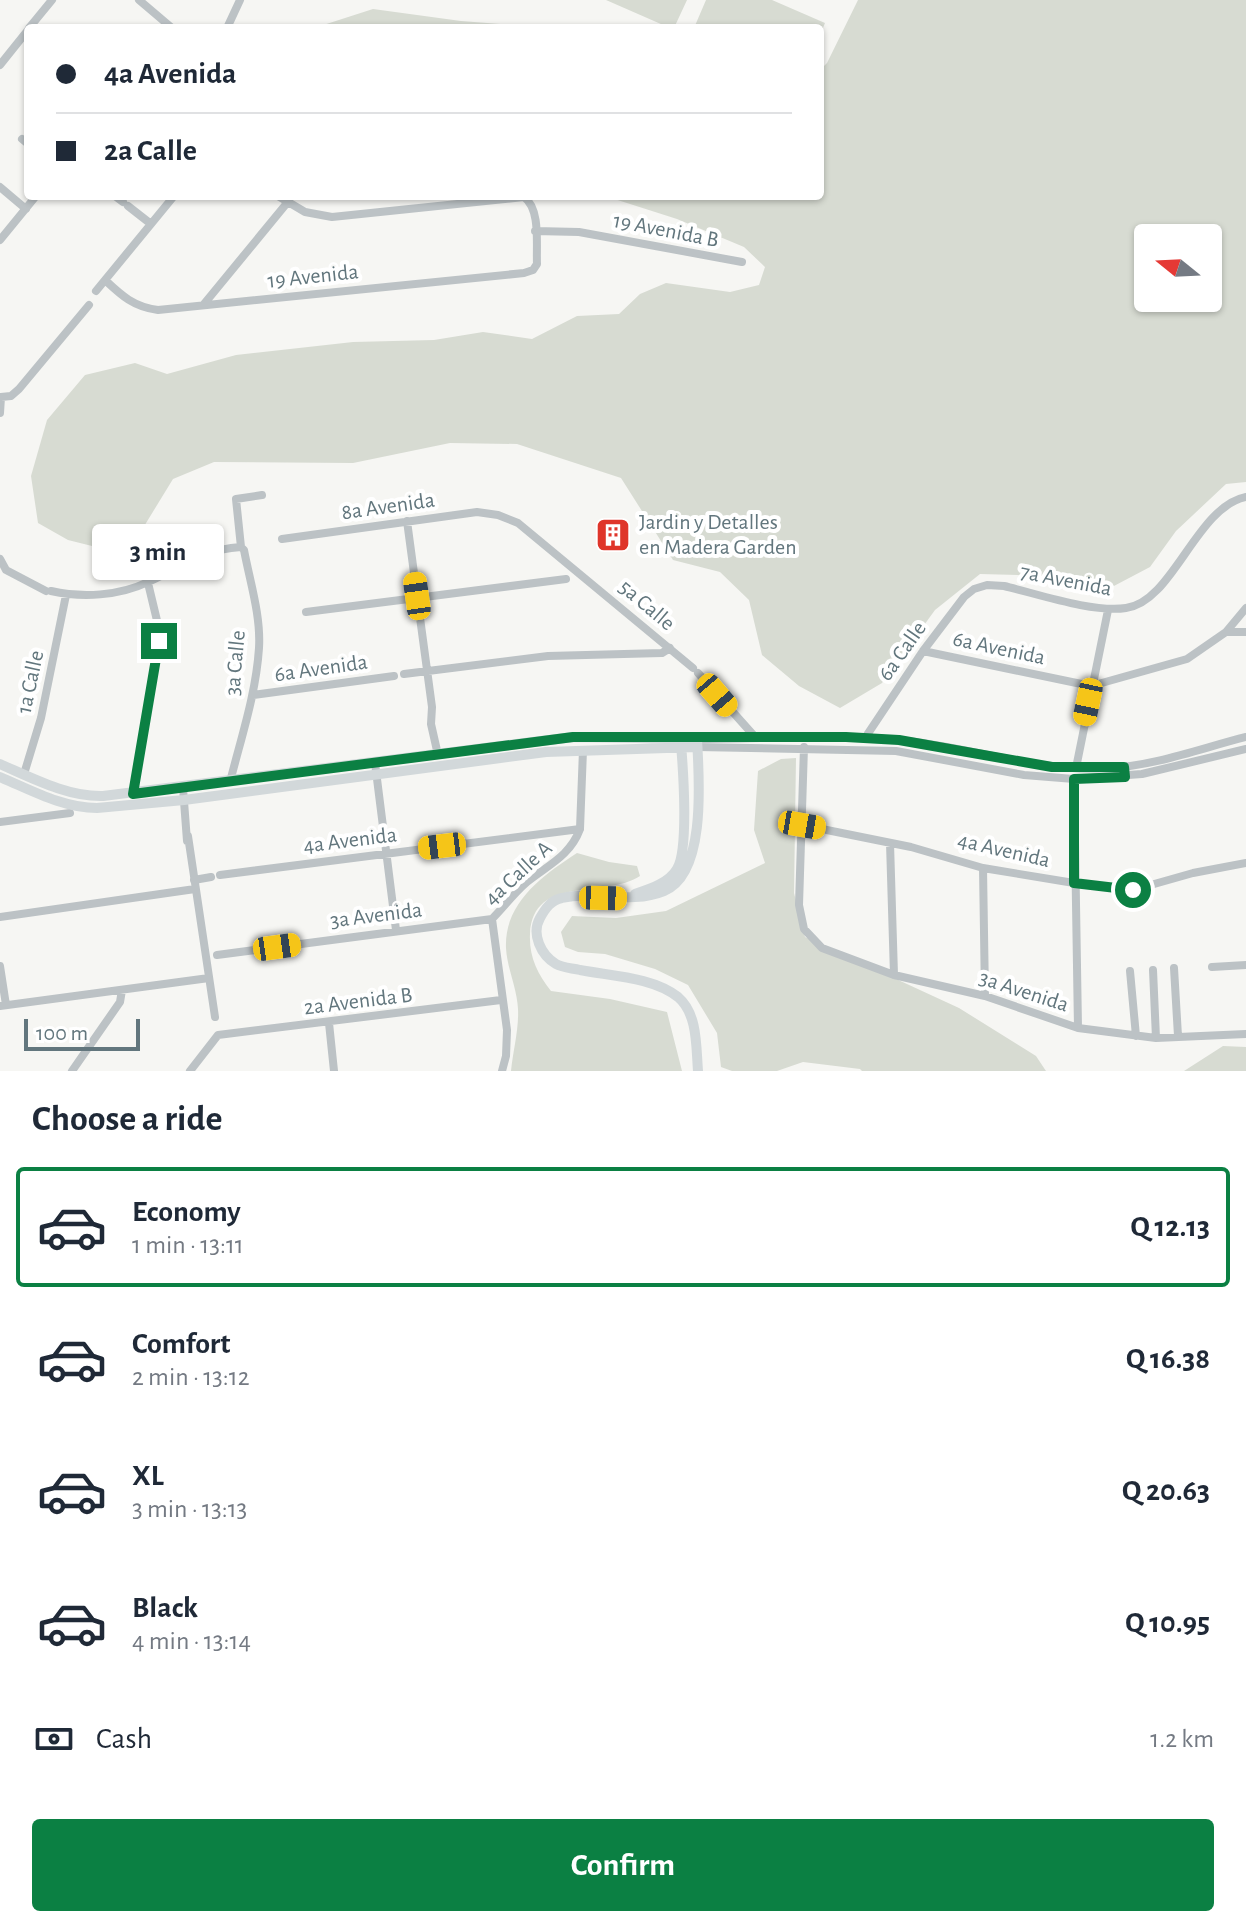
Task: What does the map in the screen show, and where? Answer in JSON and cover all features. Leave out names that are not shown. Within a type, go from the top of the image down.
[{"type":"main road","points":[[0,777],[83,808],[184,800],[438,755],[573,737],[697,743],[698,816],[686,872],[671,888],[651,896],[561,898],[547,906],[537,924],[538,940],[544,954],[559,966],[661,986],[681,999],[693,1018],[695,1071]]},
{"type":"main road","points":[[0,764],[89,796],[680,742]]},
{"type":"main road","points":[[621,898],[657,887],[677,869],[683,849],[680,742]]},
{"type":"street","points":[[33,24],[52,0]]},
{"type":"street","points":[[139,0],[167,24]]},
{"type":"street","points":[[229,24],[240,0]]},
{"type":"street","points":[[0,65],[24,35]]},
{"type":"street","points":[[0,187],[26,209]]},
{"type":"street","points":[[0,240],[33,200]]},
{"type":"street","points":[[96,291],[171,200]]},
{"type":"street","points":[[283,200],[305,212],[332,217],[483,200]]},
{"type":"street","points":[[527,200],[534,212],[535,231]]},
{"type":"street","points":[[122,201],[151,224]]},
{"type":"street","points":[[203,304],[287,203]]},
{"type":"street","name":"19 Avenida B","points":[[535,231],[579,232],[742,262]]},
{"type":"street","name":"19 Avenida","points":[[105,280],[128,302],[139,308],[158,310],[506,275],[533,270],[537,264],[535,231]]},
{"type":"street","points":[[0,413],[1,397],[11,396],[19,389],[89,305]]},
{"type":"street","name":"3a Calle","points":[[230,782],[253,695],[259,647],[257,617],[241,547],[236,499],[262,495]]},
{"type":"street","name":"7a Avenida","points":[[974,589],[987,585],[1004,586],[1108,610],[1130,608],[1143,603],[1217,513],[1231,500],[1246,497]]},
{"type":"street","name":"8a Avenida","points":[[282,539],[477,512],[498,515]]},
{"type":"street","name":"5a Calle","points":[[498,515],[518,523],[670,648],[696,671],[756,738]]},
{"type":"street","points":[[407,521],[432,707],[436,713],[438,755]]},
{"type":"street","points":[[0,559],[6,570],[48,591],[66,595],[116,593],[148,583],[196,556],[241,547]]},
{"type":"street","points":[[0,579],[6,570]]},
{"type":"street","points":[[306,612],[566,579]]},
{"type":"street","points":[[133,794],[160,633],[148,583]]},
{"type":"street","name":"6a Calle","points":[[865,738],[923,651],[964,597],[974,589]]},
{"type":"street","name":"1a Calle","points":[[24,774],[41,718],[66,595]]},
{"type":"street","name":"6a Avenida","points":[[923,651],[1091,686],[1187,659],[1226,632],[1246,608]]},
{"type":"street","points":[[1076,768],[1108,610]]},
{"type":"street","points":[[1226,632],[1246,632]]},
{"type":"street","points":[[404,674],[548,656],[662,653],[670,648]]},
{"type":"street","name":"6a Avenida","points":[[253,695],[394,676]]},
{"type":"street","points":[[697,743],[756,738],[865,738],[907,741],[1022,762],[1125,772],[1246,737]]},
{"type":"street","points":[[906,752],[907,741]]},
{"type":"street","points":[[697,743],[906,752],[1024,775],[1074,779],[1162,770],[1246,749]]},
{"type":"street","points":[[802,825],[804,747]]},
{"type":"street","points":[[580,829],[583,750]]},
{"type":"street","points":[[376,768],[396,930]]},
{"type":"street","points":[[1074,779],[1078,1028]]},
{"type":"street","points":[[183,788],[215,1017]]},
{"type":"street","points":[[0,822],[70,813]]},
{"type":"street","name":"4a Avenida","points":[[802,825],[890,843],[983,868],[1133,890],[1193,873],[1246,863]]},
{"type":"street","name":"3a Avenida","points":[[802,825],[799,905],[804,929],[822,948],[894,975],[985,996],[1078,1028],[1156,1038],[1246,1034]]},
{"type":"street","name":"4a Avenida","points":[[0,917],[195,885],[216,876],[580,829]]},
{"type":"street","name":"4a Calle A","points":[[502,1071],[507,1030],[492,919],[526,884],[564,856],[580,829]]},
{"type":"street","points":[[890,843],[894,975]]},
{"type":"street","points":[[983,868],[985,996]]},
{"type":"street","name":"3a Avenida","points":[[217,955],[492,919]]},
{"type":"street","points":[[1212,967],[1246,965]]},
{"type":"street","points":[[0,966],[3,1006],[209,978]]},
{"type":"street","points":[[1174,968],[1178,1036]]},
{"type":"street","points":[[1153,970],[1156,1038]]},
{"type":"street","points":[[1130,971],[1136,1036]]},
{"type":"street","points":[[72,1071],[120,1002],[122,990]]},
{"type":"street","name":"2a Avenida B","points":[[190,1071],[218,1035],[501,1000]]},
{"type":"street","points":[[329,1023],[334,1071]]},
{"type":"shaded area","points":[[606,0],[687,0],[676,24],[661,24]]},
{"type":"shaded area","points":[[706,0],[772,0],[825,23],[824,25],[696,24]]},
{"type":"shaded area","points":[[858,0],[1246,0],[1246,482],[1226,484],[1176,531],[1150,567],[1112,587],[1052,576],[980,574],[935,610],[882,683],[840,708],[799,686],[762,655],[749,600],[720,572],[673,560],[621,478],[517,444],[450,443],[353,463],[214,462],[173,479],[143,528],[112,551],[68,540],[38,523],[31,476],[47,420],[85,375],[135,363],[167,374],[236,355],[353,342],[434,340],[483,332],[532,339],[577,316],[619,314],[640,294],[666,283],[730,292],[759,285],[765,267],[744,247],[677,219],[618,200],[824,200],[824,66]]},
{"type":"shaded area","points":[[373,9],[500,24],[326,24]]},
{"type":"shaded area","points":[[796,758],[794,893],[805,937],[959,1008],[1036,1056],[1046,1071],[862,1071],[803,1062],[777,1071],[732,1071],[721,1067],[717,1033],[688,985],[655,969],[605,954],[578,952],[565,947],[561,932],[572,916],[616,918],[666,911],[765,863],[754,830],[758,771],[781,759]]},
{"type":"shaded area","points":[[577,853],[637,866],[640,876],[625,883],[557,895],[544,903],[534,915],[530,934],[531,950],[538,971],[551,991],[610,999],[667,1012],[682,1071],[511,1071],[518,1017],[506,948],[511,917],[539,881]]},
{"type":"shaded area","points":[[1223,1046],[1246,1047],[1246,1071],[1184,1071]]},
{"type":"place","name":"Jardin y Detalles en Madera Garden","points":[[613,535]]},
{"type":"route","points":[[159,641],[133,794],[573,737],[846,737],[899,740],[1052,767],[1124,767],[1125,777],[1074,779],[1074,883],[1133,890]]}]
